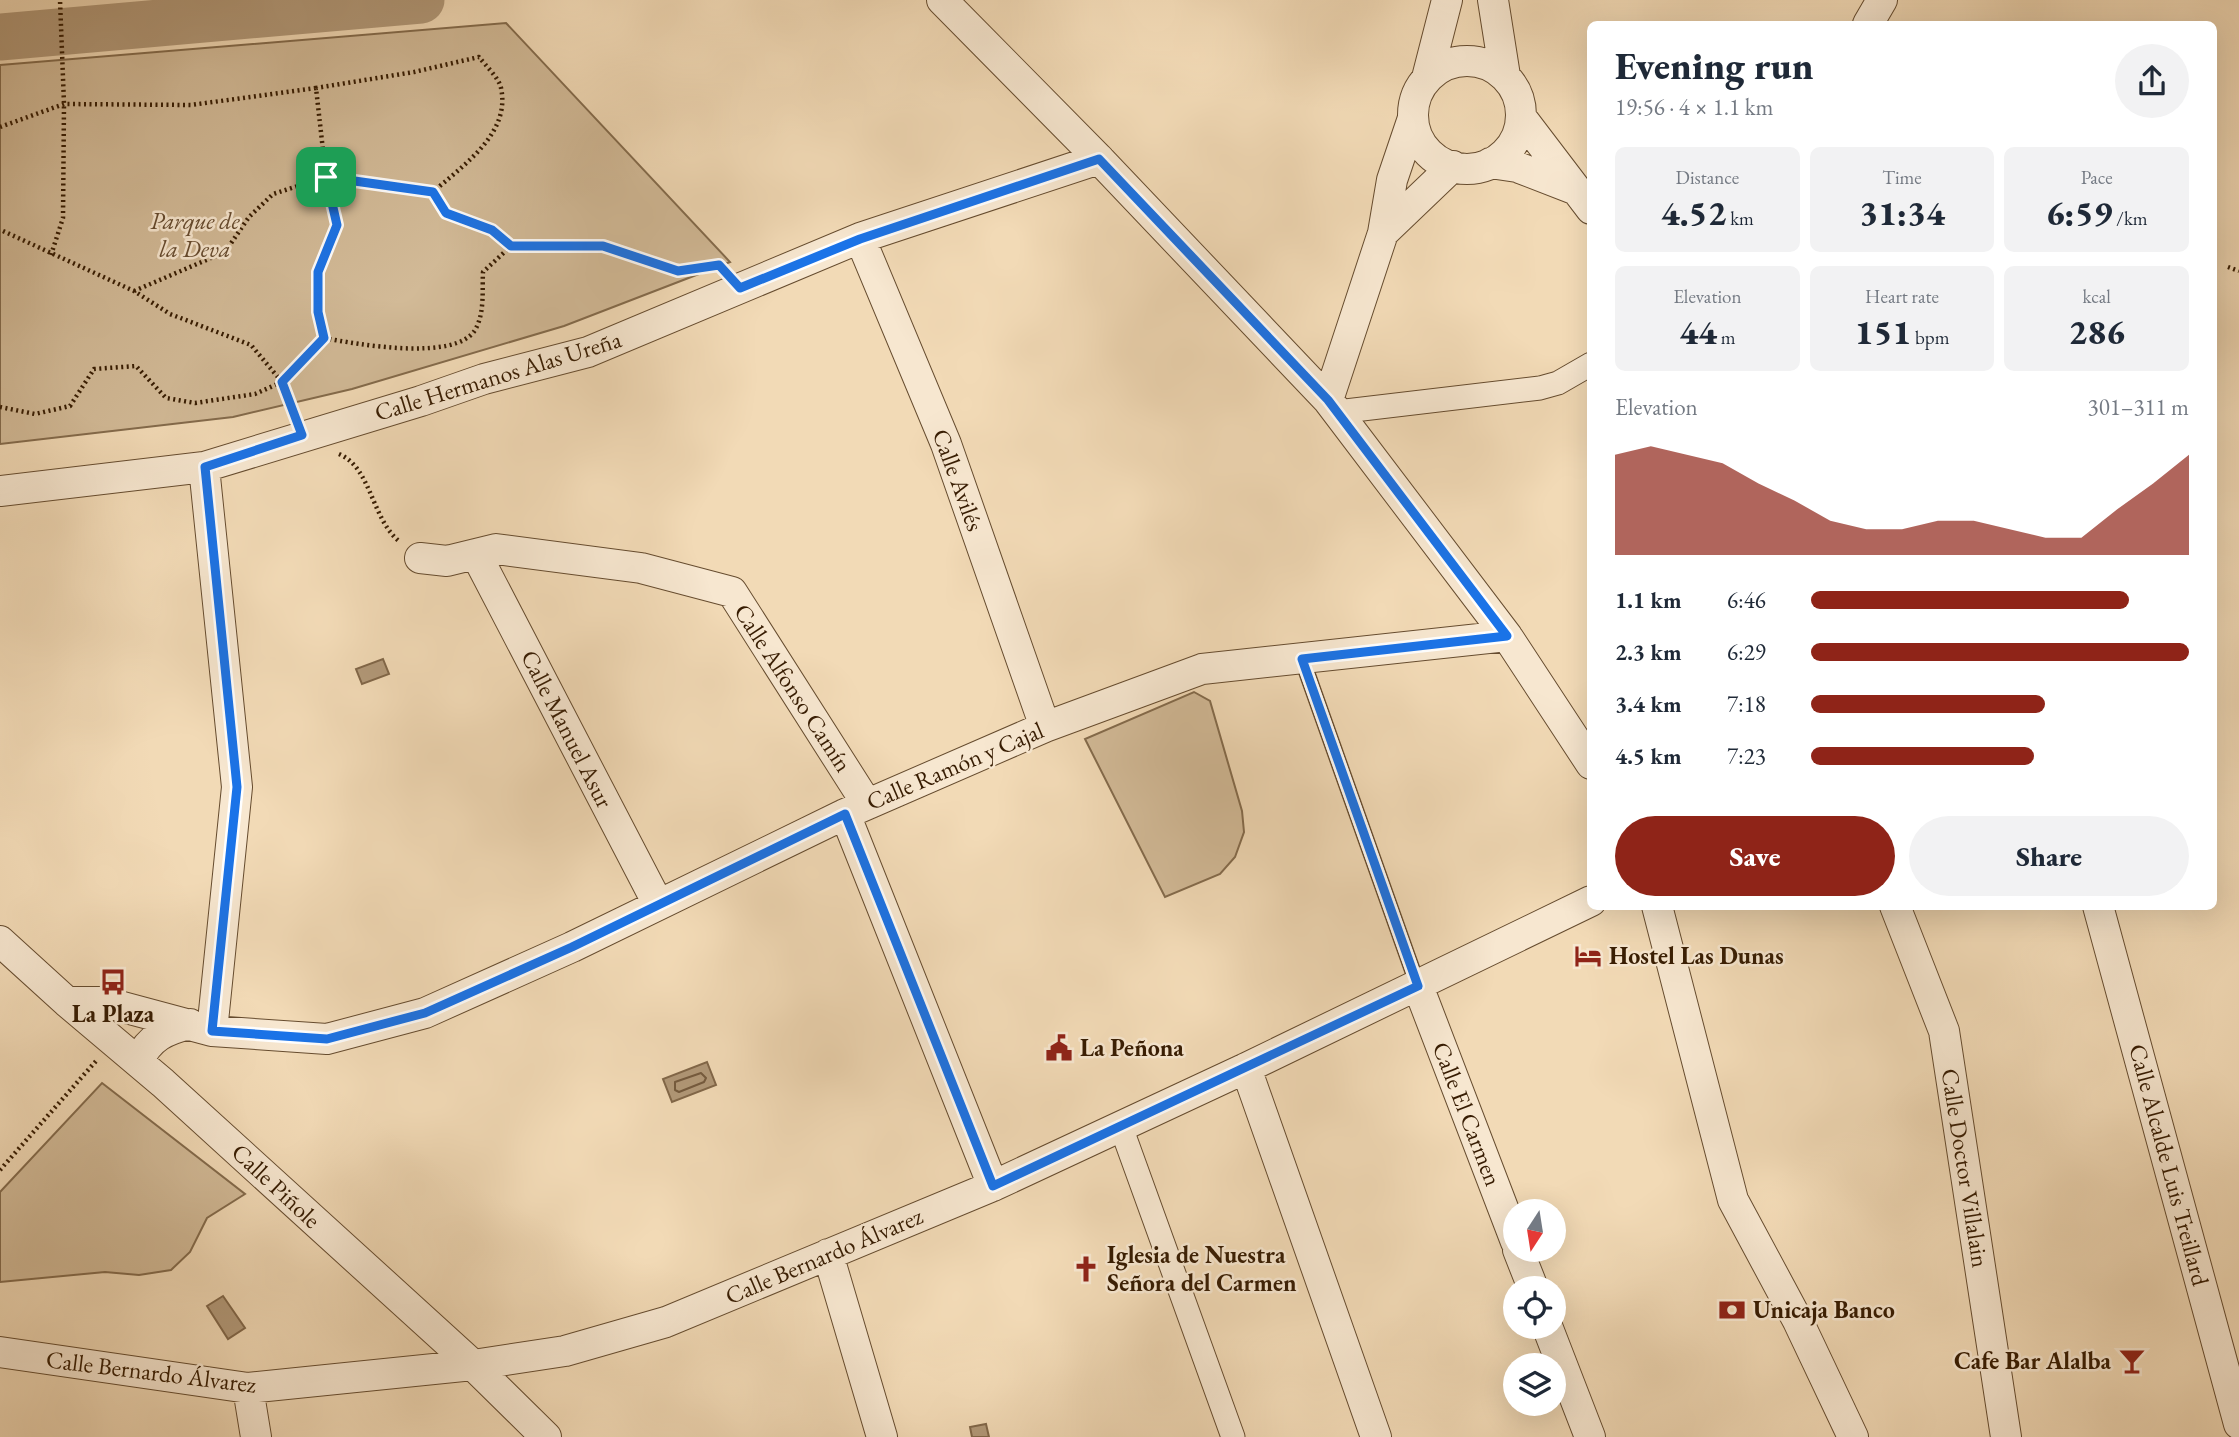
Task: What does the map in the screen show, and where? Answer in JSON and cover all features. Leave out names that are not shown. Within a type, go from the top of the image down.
[{"type":"street","points":[[942,0],[1099,159],[1332,406],[1507,636],[1587,758]]},
{"type":"street","points":[[1332,406],[1383,233],[1392,180],[1413,118],[1414,104],[1427,78],[1447,0]]},
{"type":"street","points":[[1413,118],[1422,144],[1441,162],[1453,166],[1478,167],[1490,163],[1512,144],[1521,117],[1520,102],[1505,76],[1493,0]]},
{"type":"street","points":[[1870,21],[1882,0]]},
{"type":"street","points":[[1427,78],[1449,64],[1474,61],[1491,66],[1505,76]]},
{"type":"street","points":[[1521,117],[1582,199]]},
{"type":"street","name":"Calle Hermanos Alas Ureña","points":[[0,491],[205,467],[484,379],[588,352],[860,239],[1099,159]]},
{"type":"street","points":[[1490,163],[1517,167],[1582,199]]},
{"type":"street","points":[[1383,233],[1453,166]]},
{"type":"street","name":"Calle Avilés","points":[[860,239],[946,444],[1045,727]]},
{"type":"street","points":[[1332,406],[1540,387],[1558,383],[1587,366]]},
{"type":"street","points":[[201,1027],[237,787],[205,467]]},
{"type":"street","name":"Calle Alfonso Camín","points":[[419,558],[447,561],[496,549],[641,568],[732,592],[856,809],[993,1186]]},
{"type":"street","name":"Calle Manuel Asur","points":[[476,554],[657,904]]},
{"type":"street","name":"Calle Ramón y Cajal","points":[[67,1002],[104,1002],[201,1027],[327,1039],[425,1013],[572,947],[856,809],[1045,727],[1202,669],[1507,636]]},
{"type":"street","name":"Calle Bernardo Álvarez","points":[[0,1352],[248,1388],[473,1365],[565,1351],[666,1322],[993,1186],[1246,1068],[1587,903]]},
{"type":"street","points":[[1658,910],[1733,1200],[1798,1321],[1853,1437]]},
{"type":"street","name":"Calle Doctor Villalain","points":[[1897,910],[1944,1031],[2006,1437]]},
{"type":"street","name":"Calle Alcalde Luis Treillard","points":[[2099,910],[2239,1424]]},
{"type":"street","name":"Calle Piñole","points":[[4,947],[115,1040],[473,1365],[546,1437]]},
{"type":"street","name":"Calle El Carmen","points":[[1418,986],[1503,1208]]},
{"type":"street","name":"Calle Ramón y Cajal","points":[[138,1061],[146,1046],[158,1035],[201,1027]]},
{"type":"street","points":[[1246,1068],[1376,1437]]},
{"type":"street","points":[[1121,1127],[1233,1437]]},
{"type":"street","points":[[828,1254],[882,1437]]},
{"type":"street","points":[[1553,1339],[1590,1437]]},
{"type":"street","points":[[248,1388],[256,1437]]},
{"type":"lane","points":[[1302,659],[1418,986]]},
{"type":"path","points":[[51,255],[63,218],[64,104],[60,0]]},
{"type":"path","points":[[0,127],[64,104],[191,105],[414,72],[479,57],[501,86],[500,120],[481,150],[433,192],[326,177],[273,194],[249,217],[225,252],[134,291]]},
{"type":"path","points":[[316,88],[326,177],[337,225],[318,272],[318,312],[324,338]]},
{"type":"path","points":[[433,192],[446,213],[492,230],[511,246],[603,246],[678,271],[719,265],[740,288]]},
{"type":"path","points":[[0,224],[1,231],[134,291],[170,314],[251,345],[282,382],[310,433],[359,469],[387,531],[419,558]]},
{"type":"path","points":[[324,338],[384,347],[417,348],[455,344],[474,332],[481,314],[483,272],[511,246]]},
{"type":"path","points":[[2228,267],[2239,271]]},
{"type":"path","points":[[0,407],[35,414],[70,406],[94,369],[136,366],[166,398],[195,403],[255,394],[282,382],[324,338]]},
{"type":"path","points":[[0,1170],[115,1040]]},
{"type":"green space","name":"Parque de la Deva","points":[[506,23],[730,262],[564,326],[352,389],[233,417],[0,444],[0,65]]},
{"type":"green space","points":[[1194,692],[1210,701],[1242,811],[1244,832],[1235,857],[1220,874],[1165,897],[1085,739]]},
{"type":"green space","points":[[102,1083],[245,1194],[207,1218],[190,1252],[171,1270],[139,1275],[105,1272],[0,1282],[0,1192]]},
{"type":"water","points":[[383,659],[389,674],[362,684],[356,669]]},
{"type":"water","points":[[707,1062],[716,1085],[672,1102],[663,1079]]},
{"type":"water","points":[[223,1296],[245,1328],[228,1339],[207,1306]]},
{"type":"water","points":[[986,1424],[989,1437],[972,1437],[970,1427]]},
{"type":"waterway","points":[[0,37],[421,0]]},
{"type":"place","name":"Hostel Las Dunas","points":[[1588,956]]},
{"type":"place","name":"La Plaza","points":[[113,982]]},
{"type":"place","name":"La Peñona","points":[[1059,1048]]},
{"type":"place","name":"Iglesia de Nuestra Señora del Carmen","points":[[1086,1269]]},
{"type":"place","name":"Unicaja Banco","points":[[1732,1310]]},
{"type":"place","name":"Cafe Bar Alalba","points":[[2132,1361]]},
{"type":"route","points":[[1099,159],[1328,400],[1507,636],[1302,659],[1418,986],[993,1186],[845,814],[572,947],[425,1013],[327,1039],[212,1031],[237,787],[205,467],[302,435],[282,382],[324,338],[318,312],[318,272],[337,225],[326,177],[433,192],[446,213],[492,230],[511,246],[603,246],[678,271],[719,265],[740,288],[860,239],[1099,159]]}]
